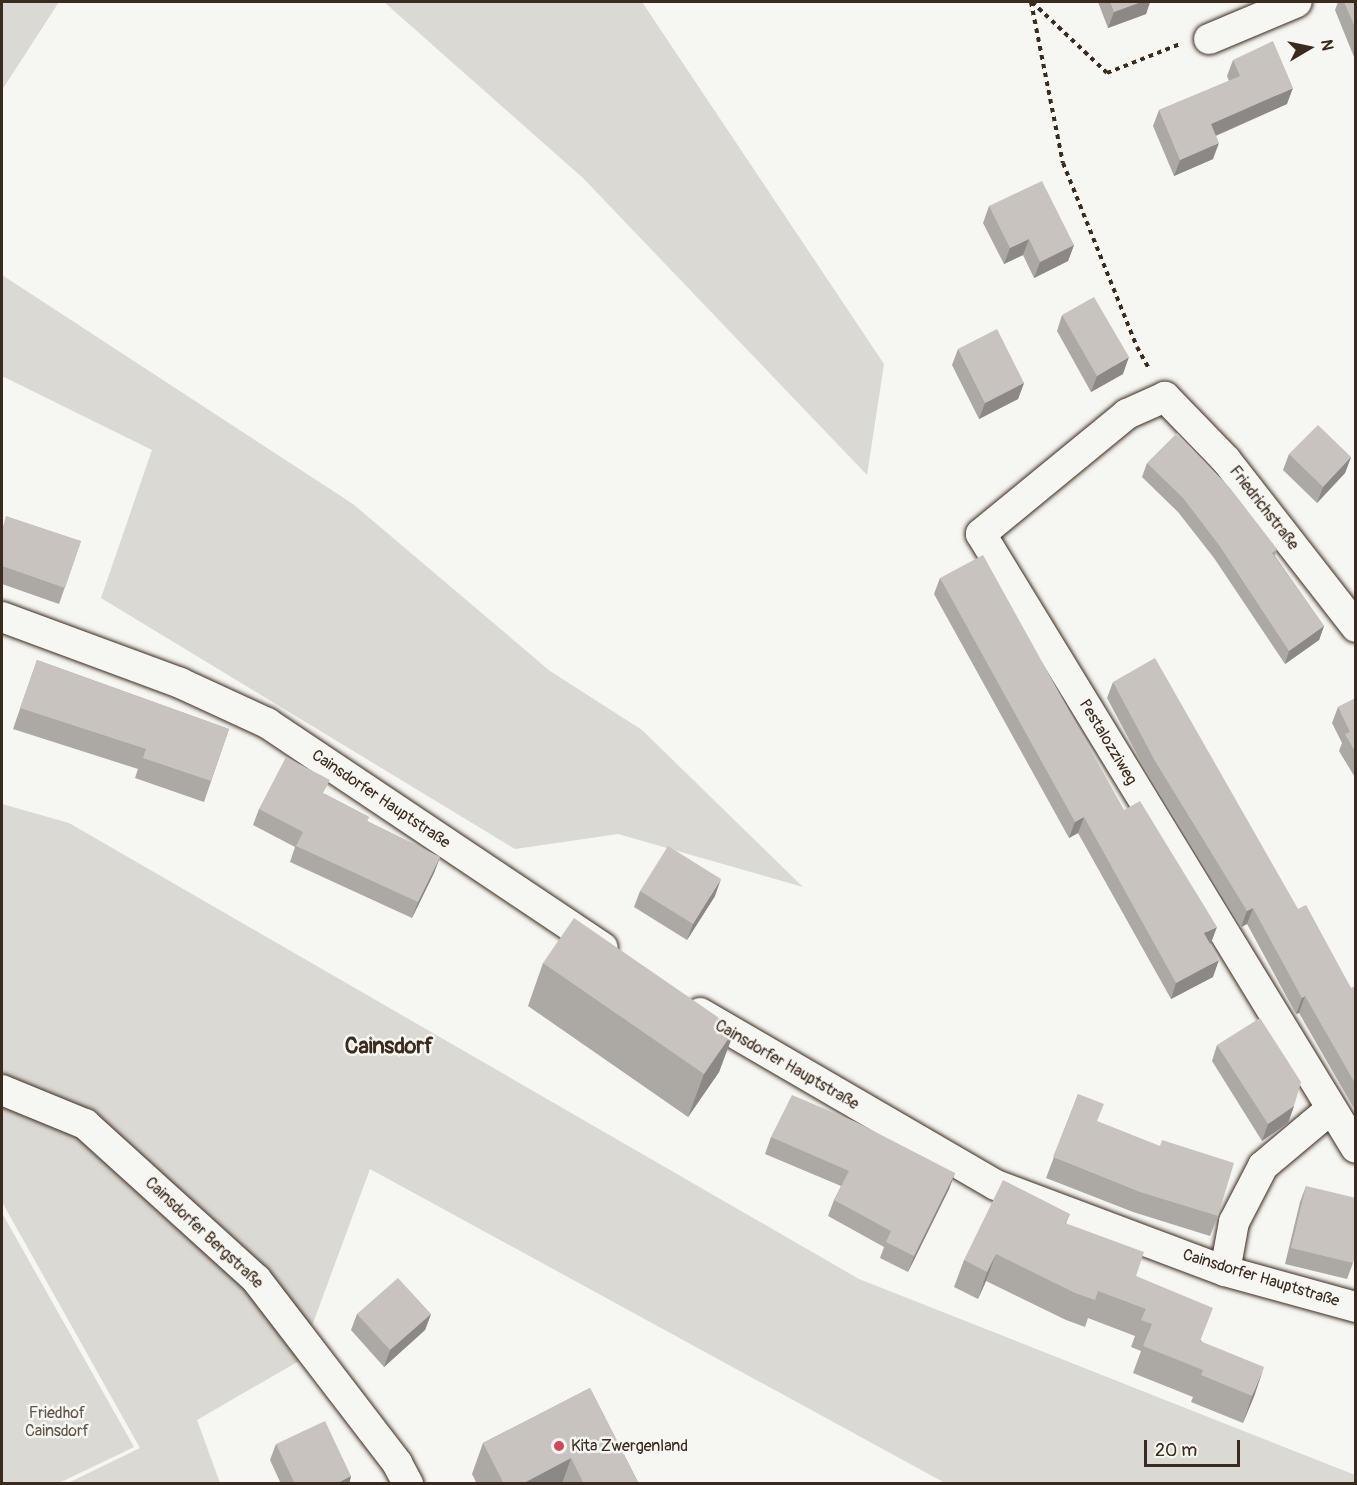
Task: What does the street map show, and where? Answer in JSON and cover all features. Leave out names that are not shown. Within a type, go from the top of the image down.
[{"type":"street","points":[[1209,39],[1297,2]]},
{"type":"street","name":"Friedrichstraße","points":[[1164,397],[1226,460],[1356,627]]},
{"type":"street","name":"Pestalozziweg","points":[[1164,397],[1127,414],[981,534],[1356,1148]]},
{"type":"street","name":"Cainsdorfer Hauptstraße","points":[[2,617],[180,682],[267,723],[629,966]]},
{"type":"street","name":"Cainsdorfer Hauptstraße","points":[[678,999],[737,1038],[996,1185],[1225,1271],[1356,1307]]},
{"type":"street","name":"Cainsdorfer Bergstraße","points":[[2,1090],[85,1124],[256,1279],[397,1463],[408,1484]]},
{"type":"street","points":[[1225,1271],[1234,1222],[1263,1166],[1331,1109]]},
{"type":"path","points":[[1031,2],[1107,73],[1193,38],[1209,39]]},
{"type":"path","points":[[1031,2],[1063,163],[1137,347],[1164,397]]},
{"type":"green space","points":[[2,2],[59,2],[2,90]]},
{"type":"green space","points":[[384,2],[642,2],[884,364],[867,475],[583,178]]},
{"type":"green space","points":[[2,275],[353,504],[550,671],[642,730],[803,887],[618,834],[515,849],[101,598],[152,450],[2,376]]},
{"type":"green space","points":[[2,804],[69,823],[859,1279],[1355,1475],[1355,1483],[945,1483],[370,1169],[299,1361],[197,1420],[220,1483],[68,1483],[140,1448],[2,1202]]},
{"type":"green space","name":"Friedhof Cainsdorf","points":[[2,1213],[134,1447],[59,1483],[2,1483]]},
{"type":"building","points":[[1110,2],[1141,2],[1114,12]]},
{"type":"building","points":[[1344,2],[1356,2],[1356,29]]},
{"type":"building","points":[[1273,41],[1293,88],[1211,124],[1219,143],[1180,160],[1159,110],[1240,76],[1233,60]]},
{"type":"building","points":[[1042,181],[1074,245],[1040,262],[1029,239],[1010,248],[989,206]]},
{"type":"building","points":[[1094,297],[1129,357],[1097,376],[1062,315]]},
{"type":"building","points":[[997,329],[1024,383],[985,403],[958,349]]},
{"type":"building","points":[[1318,425],[1351,457],[1323,487],[1289,454]]},
{"type":"building","points":[[1177,433],[1230,488],[1277,549],[1272,553],[1324,626],[1289,651],[1219,545],[1183,498],[1147,463]]},
{"type":"building","points":[[6,516],[81,541],[65,588],[2,566],[2,530]]},
{"type":"building","points":[[983,555],[1124,810],[1140,801],[1217,927],[1204,933],[1219,960],[1176,983],[1084,817],[1075,822],[940,578]]},
{"type":"building","points":[[1155,658],[1298,909],[1306,905],[1351,988],[1356,987],[1356,1085],[1305,996],[1302,998],[1253,908],[1247,911],[1155,761],[1113,682]]},
{"type":"building","points":[[37,660],[229,729],[211,781],[143,758],[146,749],[20,708]]},
{"type":"building","points":[[1356,698],[1356,753],[1345,734],[1350,732],[1338,707]]},
{"type":"building","points":[[286,757],[330,780],[323,793],[369,817],[367,821],[440,857],[418,902],[296,846],[303,832],[259,809]]},
{"type":"building","points":[[668,846],[721,879],[693,924],[640,891]]},
{"type":"building","points":[[574,918],[735,1029],[704,1074],[543,963]]},
{"type":"building","points":[[1260,1018],[1301,1082],[1294,1106],[1268,1124],[1217,1045]]},
{"type":"building","points":[[1078,1094],[1104,1104],[1097,1121],[1160,1146],[1162,1140],[1234,1163],[1218,1216],[1140,1192],[1053,1157]]},
{"type":"building","points":[[792,1095],[856,1122],[955,1173],[914,1256],[886,1242],[891,1231],[834,1200],[849,1171],[771,1137]]},
{"type":"building","points":[[1003,1180],[1070,1214],[1065,1223],[1144,1252],[1136,1276],[1213,1308],[1200,1341],[1264,1367],[1252,1396],[1201,1375],[1203,1370],[1143,1346],[1152,1324],[1141,1320],[1146,1309],[1098,1291],[1095,1300],[1075,1293],[996,1254],[987,1272],[964,1260]]},
{"type":"building","points":[[1306,1186],[1356,1198],[1356,1255],[1353,1263],[1291,1248]]},
{"type":"building","points":[[398,1278],[431,1314],[390,1350],[357,1314]]},
{"type":"building","points":[[590,1388],[639,1484],[584,1484],[571,1458],[522,1484],[504,1484],[483,1443]]},
{"type":"building","points":[[325,1421],[351,1476],[336,1484],[295,1484],[276,1444]]},
{"type":"place","name":"Kita Zwergenland","points":[[559,1446]]},
{"type":"district","name":"Cainsdorf","points":[[389,1047]]}]
